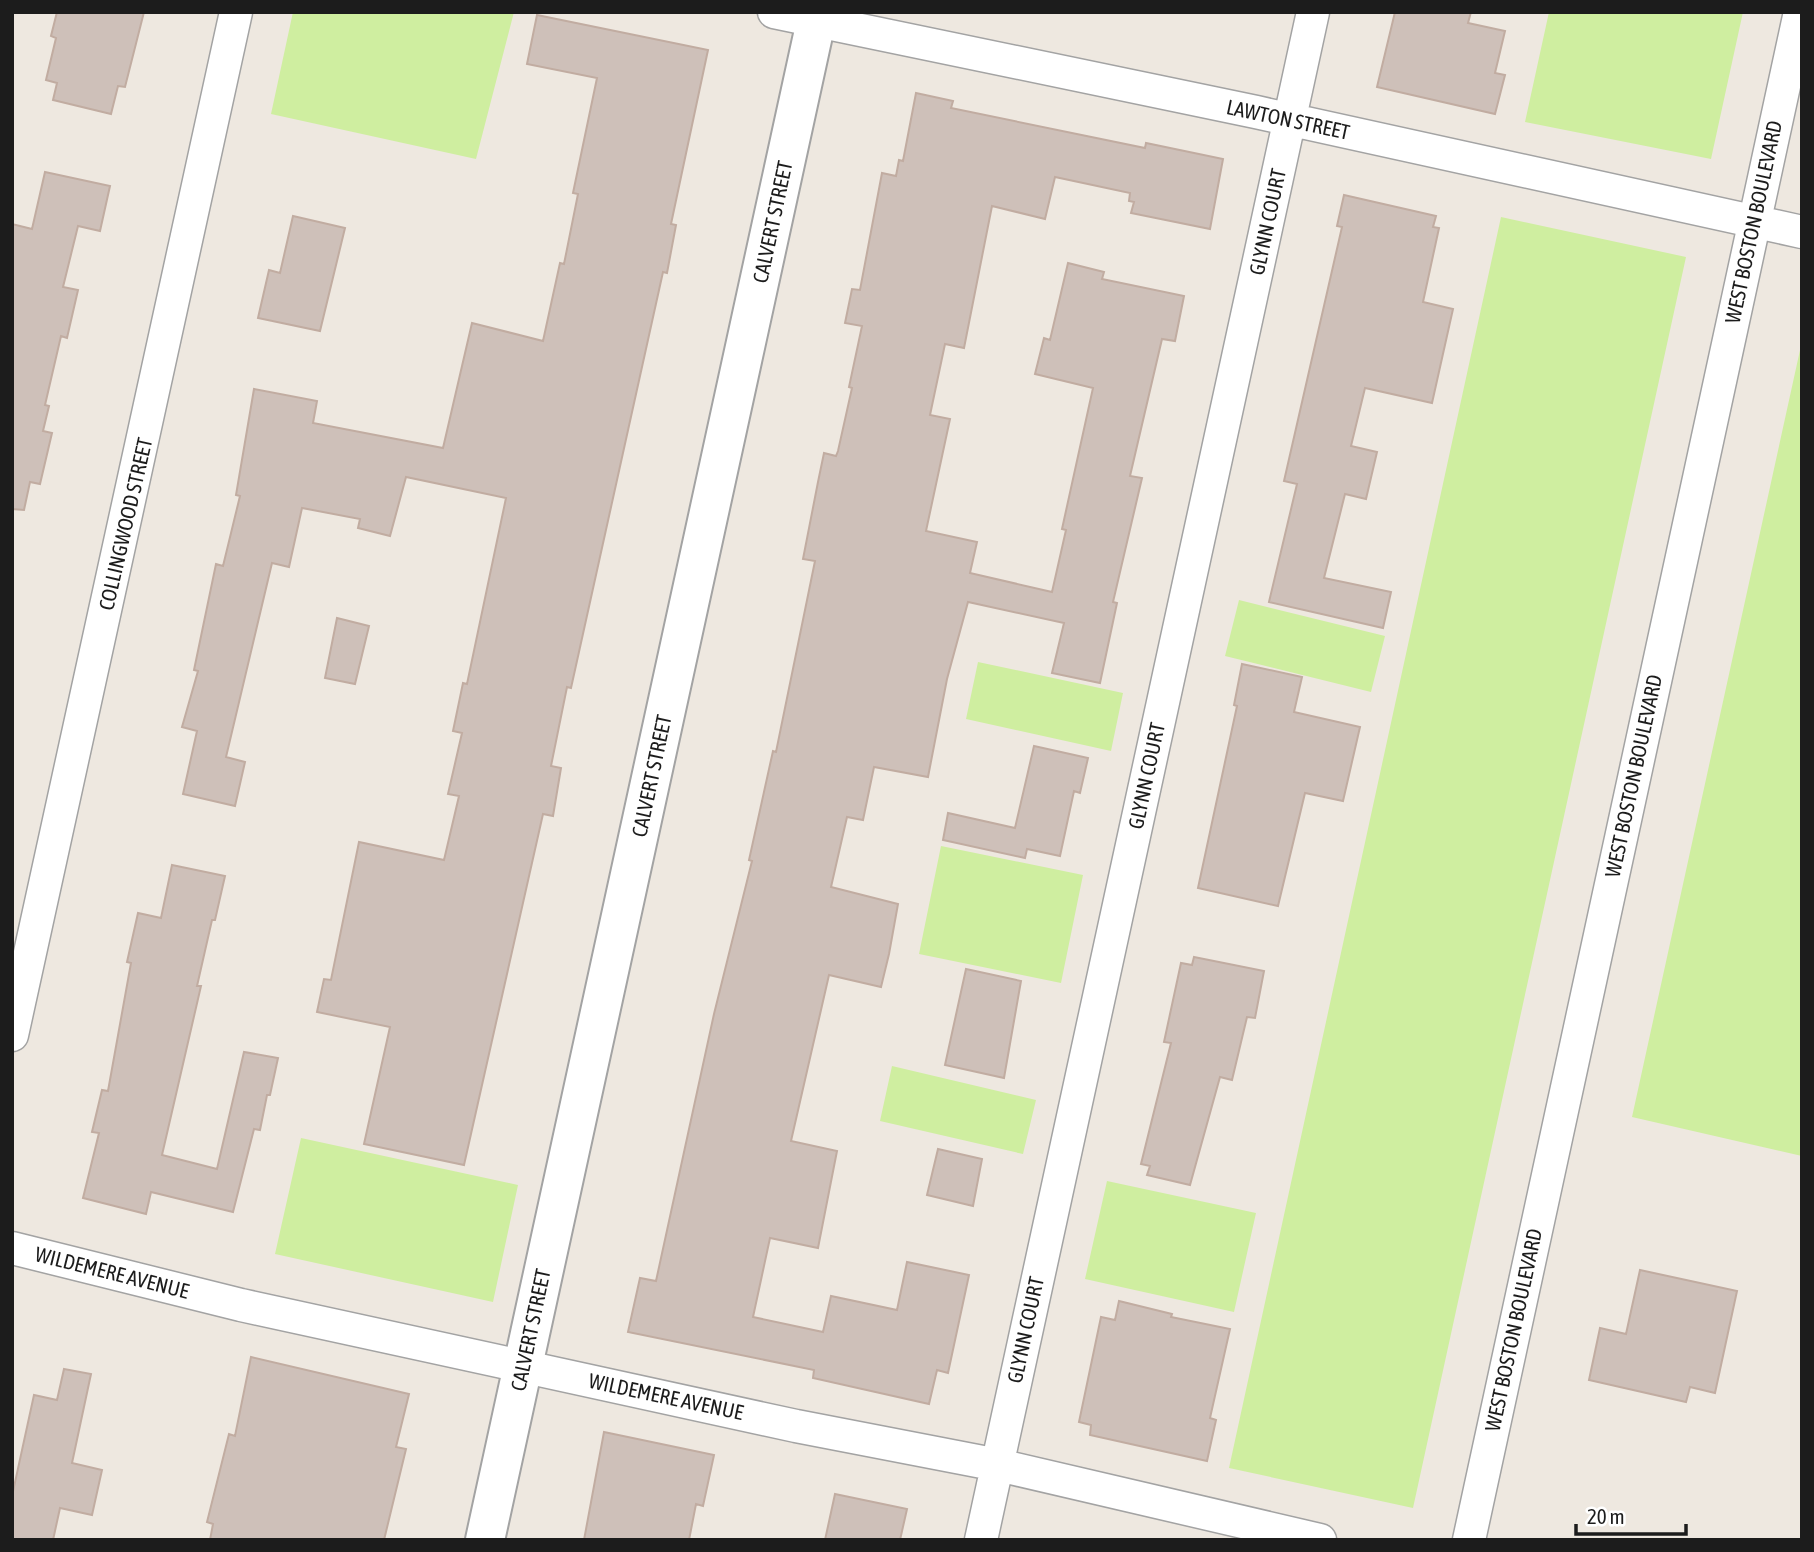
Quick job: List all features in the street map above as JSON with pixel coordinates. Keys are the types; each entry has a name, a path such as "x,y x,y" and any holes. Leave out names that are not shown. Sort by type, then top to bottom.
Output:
{"street":[{"name":"COLLINGWOOD STREET","path":"12,1035 236,12"},
{"name":"LAWTON STREET","path":"774,12 817,17 1802,232"},
{"name":"GLYNN COURT","path":"981,1540 1313,12"},
{"name":"WEST BOSTON BOULEVARD","path":"1468,1540 1800,12"},
{"name":"CALVERT STREET","path":"485,1540 817,17"},
{"name":"WILDEMERE AVENUE","path":"12,1248 241,1305 796,1426 998,1465 1320,1540"}],"green space":[{"path":"293,12 514,12 476,159 271,114"},
{"path":"1549,12 1743,12 1711,159 1525,122"},
{"path":"1501,217 1686,257 1413,1508 1229,1468"},
{"path":"1802,341 1802,1156 1632,1117"},
{"path":"1239,600 1385,636 1371,692 1225,656"},
{"path":"978,662 1123,693 1111,751 966,719"},
{"path":"941,846 1083,875 1061,983 919,954"},
{"path":"892,1066 1036,1100 1023,1154 880,1121"},
{"path":"301,1138 518,1185 493,1302 275,1254"},
{"path":"1107,1181 1256,1213 1234,1312 1085,1279"}],"building":[{"path":"57,12 144,12 125,87 118,86 111,114 53,100 57,83 46,80 56,38 51,36"},
{"path":"1395,12 1471,12 1468,23 1505,31 1495,73 1505,75 1495,114 1377,87"},
{"path":"537,15 708,50 671,224 676,225 667,273 663,272 571,688 567,687 551,766 561,768 553,816 543,814 464,1165 364,1144 390,1027 317,1012 324,979 331,980 359,842 444,860 459,796 448,794 462,733 453,731 463,683 467,684 506,498 406,477 390,536 358,528 360,519 302,508 289,567 272,563 226,757 245,762 235,806 183,794 197,731 182,727 198,671 194,670 216,564 223,566 240,496 236,495 254,389 317,401 313,423 443,448 472,323 543,341 560,263 564,264 578,194 573,193 597,78 527,64"},
{"path":"916,93 953,101 951,108 1145,148 1146,143 1223,159 1210,229 1131,213 1134,202 1129,201 1130,193 1055,177 1045,219 992,206 964,348 945,344 930,415 950,419 926,531 977,542 970,573 1052,592 1066,530 1062,529 1093,388 1035,374 1044,338 1050,340 1068,263 1104,272 1102,279 1184,296 1175,341 1162,339 1130,476 1142,478 1113,602 1117,603 1100,683 1052,673 1064,623 968,602 947,679 928,777 874,767 863,820 847,817 831,887 898,904 889,954 881,987 829,975 791,1141 837,1151 818,1248 770,1238 753,1317 823,1332 831,1296 897,1310 907,1262 969,1275 948,1373 937,1370 929,1404 813,1378 814,1370 628,1332 640,1278 656,1281 714,1014 752,861 749,860 773,751 776,752 815,561 803,559 824,453 836,456 852,388 849,387 862,326 845,323 852,289 860,290 882,173 896,176 899,160 903,161"},
{"path":"45,172 110,186 100,231 78,226 63,287 78,290 67,338 61,336 45,405 49,406 43,431 52,433 40,484 30,482 24,510 12,509 12,224 32,229"},
{"path":"1344,195 1436,216 1433,227 1439,228 1423,302 1453,309 1432,403 1365,388 1351,446 1377,452 1366,499 1345,494 1324,578 1391,592 1383,628 1269,602 1297,484 1284,481 1342,227 1337,226"},
{"path":"293,216 345,228 320,331 258,318 269,270 280,273"},
{"path":"337,618 369,626 355,684 325,678"},
{"path":"1242,664 1302,677 1294,712 1360,727 1343,801 1305,793 1278,906 1198,888 1237,706 1234,705"},
{"path":"1034,746 1088,758 1080,793 1074,791 1060,856 1027,849 1025,858 943,840 948,813 1015,828"},
{"path":"172,865 225,876 197,986 201,986 162,1155 217,1169 244,1052 278,1058 260,1130 254,1129 233,1212 151,1192 146,1214 83,1198 99,1133 92,1132 102,1090 108,1091 131,963 127,962 138,913 161,918"},
{"path":"1194,957 1264,971 1255,1018 1247,1017 1232,1080 1220,1077 1190,1185 1147,1175 1150,1166 1141,1164 1171,1043 1164,1042 1181,963 1192,965"},
{"path":"966,969 1021,981 1004,1078 945,1065"},
{"path":"938,1149 982,1159 973,1206 927,1195"},
{"path":"1640,1270 1737,1291 1715,1393 1690,1387 1686,1402 1589,1380 1600,1328 1626,1334"},
{"path":"1119,1301 1172,1314 1171,1317 1230,1329 1210,1418 1216,1420 1207,1461 1090,1435 1091,1425 1079,1422 1101,1317 1115,1320"},
{"path":"251,1357 409,1394 396,1447 406,1449 384,1540 210,1540 213,1524 207,1522 229,1434 235,1436"},
{"path":"64,1369 91,1374 72,1463 102,1470 92,1515 60,1508 53,1540 12,1540 12,1496 34,1395 57,1400"},
{"path":"604,1432 714,1455 703,1506 696,1504 689,1540 584,1540"},
{"path":"835,1494 907,1509 900,1540 825,1540"}]}
